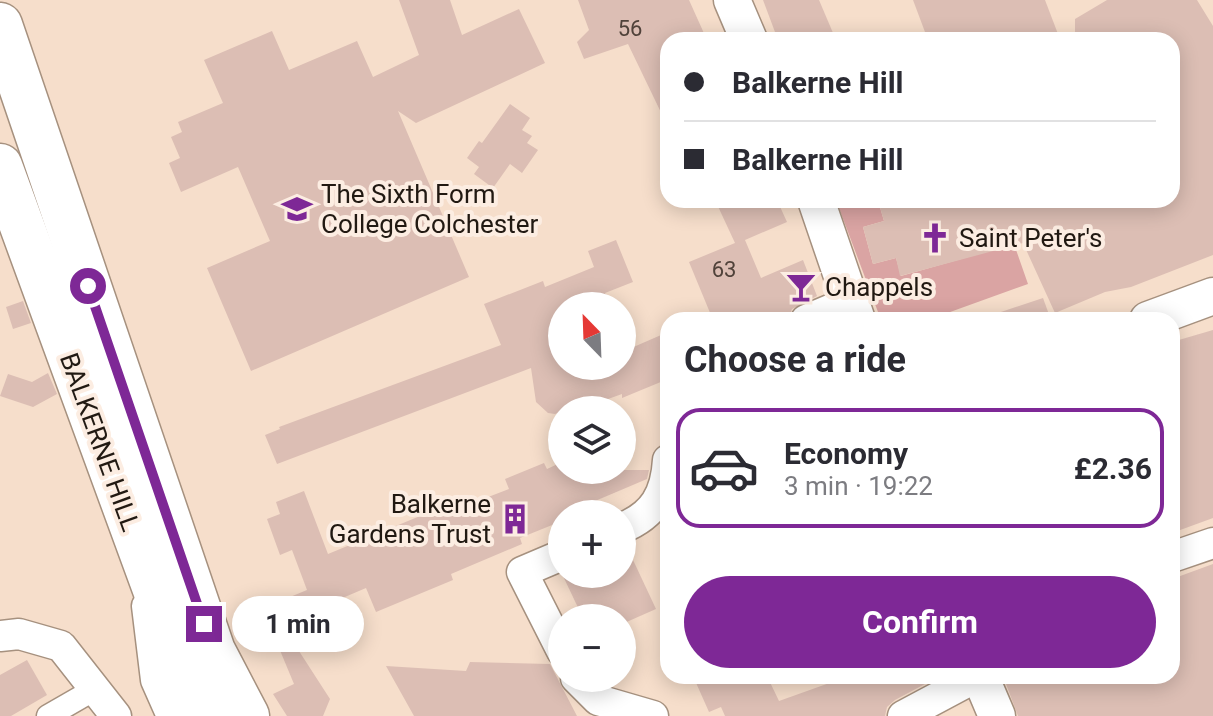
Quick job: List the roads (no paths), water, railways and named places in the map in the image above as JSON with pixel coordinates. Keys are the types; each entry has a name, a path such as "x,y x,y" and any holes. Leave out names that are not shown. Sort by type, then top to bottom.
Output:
{"main road":[{"name":"BALKERNE HILL","path":"0,25 213,651 247,716"},
{"name":"BALKERNE HILL","path":"0,166 139,549 190,685 205,716"}],"street":[{"path":"732,0 746,32"},
{"path":"819,208 854,310"},
{"path":"1170,312 1213,296"},
{"path":"636,522 660,495"},
{"path":"1180,554 1213,543"},
{"path":"139,549 156,680 172,716"},
{"path":"548,561 522,572 548,623"},
{"path":"0,636 19,634 61,646 116,716"},
{"path":"903,716 964,684"},
{"path":"983,684 997,716"},
{"path":"48,716 95,689"},
{"path":"590,692 598,700 653,716"}],"place":[{"name":"The Sixth Form College Colchester","path":"297,209"},
{"name":"Saint Peter's","path":"935,238"},
{"name":"Chappels","path":"801,287"},
{"name":"Balkerne Gardens Trust","path":"515,519"}]}
